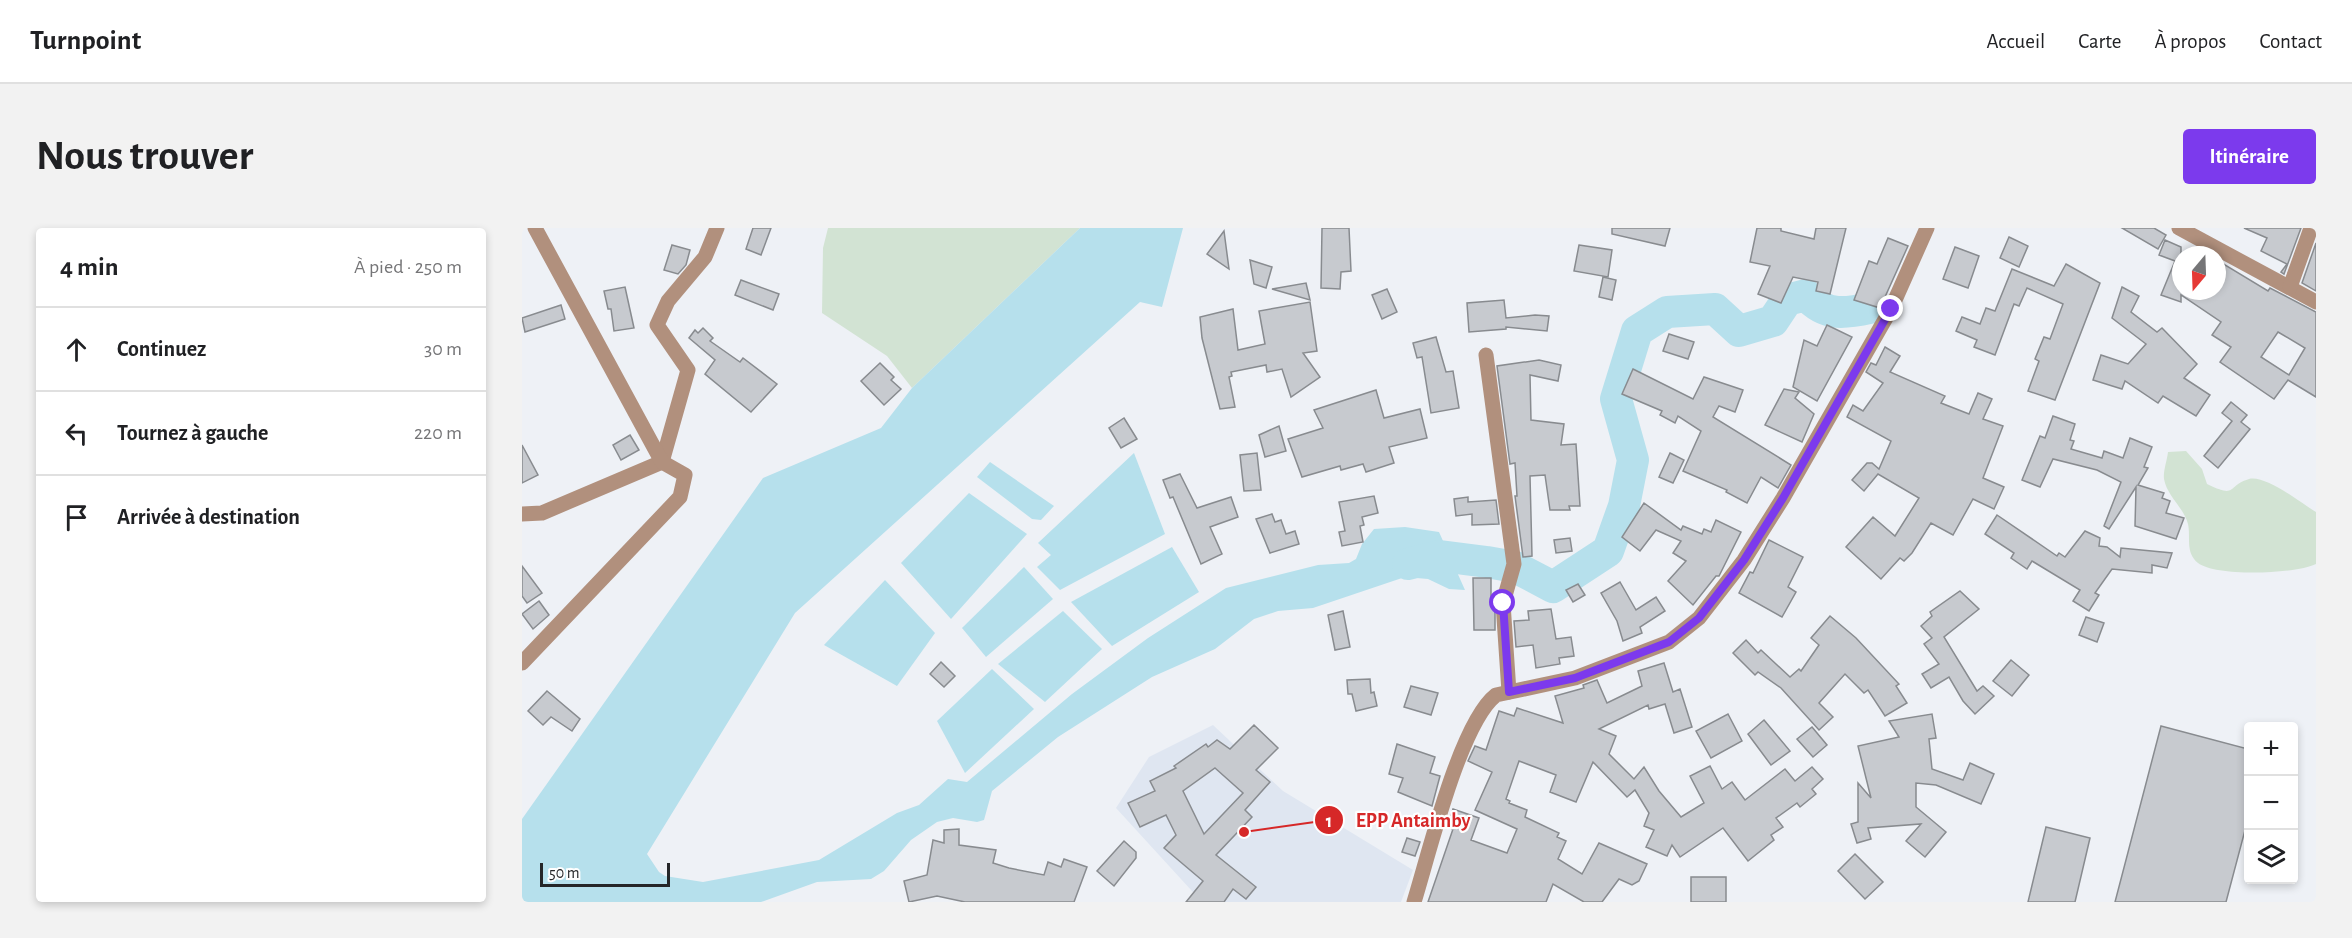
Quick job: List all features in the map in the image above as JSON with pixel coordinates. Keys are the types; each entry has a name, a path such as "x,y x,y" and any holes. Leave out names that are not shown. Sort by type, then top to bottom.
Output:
{"street":[{"path":"522,663 680,497 685,475 662,462 535,228"},
{"path":"662,462 688,370 657,325 668,301 705,257 717,228"},
{"path":"1413,902 1455,769 1477,715 1496,695 1575,678 1669,642 1699,618 1744,560 1783,498 1894,304 1927,228"},
{"path":"2290,287 2311,228"},
{"path":"2183,229 2316,302"},
{"path":"1486,355 1498,450 1504,474 1513,567 1503,603 1509,692"},
{"path":"522,514 542,513 662,462"}],"shaded area":[{"path":"1213,725 1283,791 1413,870 1401,902 1202,902 1116,808 1149,757"}],"green space":[{"path":"828,228 1080,228 912,388 887,356 822,313 823,248"},
{"path":"2186,451 2202,469 2207,484 2228,491 2249,479 2265,481 2316,512 2316,564 2275,572 2238,572 2207,567 2198,563 2191,554 2186,518 2168,491 2164,479 2168,452"}],"water":[{"path":"1080,228 1183,228 1162,307 1140,302 795,613 647,854 659,872 665,876 703,882 819,860 897,813 919,805 948,779 967,782 1072,694 1148,638 1226,588 1318,565 1349,563 1356,559 1362,544 1374,529 1405,527 1439,532 1465,590 1449,589 1428,579 1405,577 1313,608 1278,611 1254,619 1215,649 1152,677 1058,737 992,791 984,820 977,822 953,818 937,822 911,840 884,871 871,879 817,882 761,902 522,902 522,819 763,478 881,428 912,388"},
{"path":"1134,453 1165,534 1060,590 1037,567 1051,555 1038,543"},
{"path":"990,462 1054,506 1041,520 1032,519 977,477"},
{"path":"969,493 1027,534 951,619 901,563"},
{"path":"1172,547 1199,592 1112,646 1071,602"},
{"path":"1024,567 1053,599 986,657 962,628"},
{"path":"885,580 935,633 897,686 824,645"},
{"path":"1063,611 1102,649 1045,702 998,664"},
{"path":"992,669 1034,709 965,773 937,721"}],"building":[{"path":"753,228 771,228 761,255 746,249"},
{"path":"1322,228 1349,228 1351,271 1341,272 1340,289 1321,288"},
{"path":"1612,228 1670,228 1665,246 1612,234"},
{"path":"1757,228 1781,228 1781,231 1814,239 1816,228 1846,228 1830,294 1816,291 1818,282 1793,277 1781,303 1758,294 1770,266 1750,262"},
{"path":"2122,228 2154,228 2166,235 2158,249"},
{"path":"2244,228 2301,228 2284,274 2281,272 2287,264 2261,251 2267,238"},
{"path":"1224,231 1229,269 1207,254"},
{"path":"2009,237 2028,246 2019,267 2000,258"},
{"path":"1888,238 1908,246 1880,308 1854,300 1869,261 1877,264"},
{"path":"2165,240 2179,246 2172,246 2172,260 2159,255"},
{"path":"2316,243 2316,291 2302,283"},
{"path":"672,245 690,250 686,265 678,274 664,270"},
{"path":"1579,245 1612,250 1608,277 1574,271"},
{"path":"1955,247 1979,256 1968,288 1943,279"},
{"path":"1250,260 1272,267 1266,288 1254,284"},
{"path":"2066,264 2100,283 2055,400 2028,391 2039,361 2035,359 2044,337 2050,339 2063,304 2027,288 2019,306 2014,304 1995,355 1974,347 1977,340 1956,331 1962,317 1980,324 1986,308 1995,311 2012,269 2054,286"},
{"path":"2226,265 2268,291 2270,288 2316,312 2316,397 2288,380 2274,399 2220,362 2231,347 2212,335 2221,322 2188,300 2226,300","holes":["2278,332 2305,348 2289,375 2261,357"]},
{"path":"2172,268 2172,299 2161,295"},
{"path":"1603,277 1616,280 1612,300 1599,297"},
{"path":"741,280 779,294 773,310 735,295"},
{"path":"1306,283 1310,300 1272,289"},
{"path":"625,287 634,328 614,331 611,309 608,309 604,291"},
{"path":"2122,287 2139,296 2131,312 2157,332 2162,328 2197,364 2184,378 2210,395 2196,416 2163,396 2158,403 2125,381 2122,389 2093,380 2101,355 2128,364 2146,344 2112,318"},
{"path":"1387,289 1397,312 1382,319 1372,295"},
{"path":"1504,300 1506,318 1549,316 1547,331 1506,327 1506,329 1469,332 1467,303"},
{"path":"1310,302 1317,351 1303,353 1320,377 1291,397 1282,369 1267,372 1266,365 1231,372 1232,376 1229,377 1235,407 1220,409 1202,338 1200,317 1233,309 1238,350 1265,344 1259,311"},
{"path":"561,305 565,319 525,332 522,318"},
{"path":"1827,325 1852,337 1817,401 1793,387 1804,340 1817,346"},
{"path":"703,328 713,338 710,341 740,362 743,358 777,384 751,412 705,374 715,360 689,338 695,330 698,333"},
{"path":"1669,334 1694,342 1688,359 1663,351"},
{"path":"1436,337 1446,372 1453,371 1459,408 1431,413 1422,357 1417,358 1413,343"},
{"path":"1885,347 1900,356 1890,372 1945,396 1941,403 1969,414 1978,393 1992,399 1983,419 2003,426 1983,478 2004,487 1994,509 1973,499 1953,535 1931,523 1912,553 1904,561 1900,558 1881,579 1846,547 1873,517 1895,536 1919,498 1878,474 1864,491 1852,480 1867,463 1872,463 1879,469 1891,441 1847,417 1853,405 1863,411 1883,383 1866,372 1871,363 1876,365"},
{"path":"1539,360 1561,365 1558,381 1530,375 1531,420 1564,424 1561,445 1576,444 1580,506 1569,506 1570,510 1550,510 1545,475 1530,476 1532,556 1523,557 1515,496 1517,496 1515,463 1510,464 1497,366"},
{"path":"880,363 894,377 891,380 901,389 884,405 861,381"},
{"path":"1633,369 1693,399 1704,377 1743,390 1735,412 1719,406 1713,417 1791,465 1778,488 1761,477 1747,503 1726,492 1727,490 1683,471 1701,431 1678,416 1675,423 1660,415 1662,411 1622,394"},
{"path":"1784,389 1799,392 1795,398 1814,414 1802,442 1765,425"},
{"path":"1376,390 1384,418 1420,409 1427,438 1389,447 1394,463 1366,472 1363,464 1341,470 1340,466 1302,477 1288,439 1323,428 1314,410"},
{"path":"2231,402 2247,415 2241,422 2250,429 2218,468 2204,456 2232,421 2222,413"},
{"path":"2053,416 2075,424 2070,440 2074,441 2071,449 2102,458 2104,451 2123,458 2130,438 2152,447 2144,467 2148,468 2138,485 2164,493 2162,498 2170,501 2166,513 2184,518 2176,539 2135,526 2136,487 2109,529 2104,526 2121,482 2097,470 2053,459 2040,487 2022,480 2040,436 2045,438"},
{"path":"1124,418 1137,439 1121,448 1109,428"},
{"path":"1279,426 1286,451 1265,457 1259,435"},
{"path":"630,435 639,450 621,460 613,445"},
{"path":"522,445 538,475 522,483"},
{"path":"1257,453 1261,490 1244,491 1240,455"},
{"path":"1670,453 1684,460 1673,483 1659,477"},
{"path":"1180,474 1197,508 1231,497 1238,517 1210,527 1222,554 1201,564 1173,497 1170,498 1163,480"},
{"path":"1374,496 1378,513 1362,517 1364,525 1360,526 1363,542 1342,546 1339,532 1345,531 1339,502"},
{"path":"1468,497 1468,502 1496,500 1499,524 1472,525 1472,514 1456,516 1454,499"},
{"path":"1644,503 1681,530 1683,526 1702,534 1704,529 1711,532 1716,520 1741,532 1719,576 1716,576 1693,605 1668,581 1686,561 1673,553 1681,541 1656,530 1640,551 1622,537"},
{"path":"1272,514 1275,522 1281,520 1286,534 1295,531 1299,544 1270,553 1256,519"},
{"path":"1997,515 2057,556 2059,553 2065,557 2085,531 2100,538 2099,546 2107,547 2120,557 2121,548 2172,553 2167,568 2152,565 2152,573 2112,569 2095,593 2099,595 2089,611 2073,601 2080,590 2032,561 2027,569 2011,558 2014,553 1985,534"},
{"path":"1570,538 1572,551 1556,553 1554,540"},
{"path":"1769,540 1803,557 1788,587 1796,592 1782,617 1739,593 1750,572 1753,573"},
{"path":"522,566 542,593 527,603 522,596"},
{"path":"1473,578 1491,578 1491,596 1495,596 1495,630 1474,630"},
{"path":"1620,582 1636,610 1656,597 1665,611 1640,627 1642,633 1623,641 1617,621 1601,593"},
{"path":"1578,584 1585,595 1573,602 1566,590"},
{"path":"1960,591 1979,609 1944,637 1977,691 1983,686 1994,696 1975,714 1963,701 1949,677 1931,688 1922,674 1939,664 1924,644 1932,638 1921,626 1932,616 1930,612"},
{"path":"539,601 549,615 533,629 522,614"},
{"path":"1551,609 1556,639 1571,637 1574,656 1559,658 1560,664 1536,668 1533,645 1516,647 1514,621 1529,620 1528,611"},
{"path":"1343,611 1350,647 1335,650 1328,615"},
{"path":"1830,616 1856,638 1899,684 1896,686 1907,703 1885,716 1868,690 1864,693 1845,674 1819,703 1833,717 1819,730 1781,688 1758,672 1755,675 1733,653 1746,640 1758,653 1761,650 1790,677 1799,669 1801,671 1819,645 1811,638"},
{"path":"2086,617 2104,623 2097,642 2079,635"},
{"path":"2011,660 2029,675 2012,696 1993,681"},
{"path":"941,662 955,676 944,687 930,674"},
{"path":"1664,663 1673,692 1680,689 1692,727 1674,733 1665,704 1649,709 1648,705 1599,729 1616,736 1609,754 1634,779 1644,767 1659,791 1681,817 1704,803 1690,776 1710,766 1722,789 1732,782 1745,800 1785,769 1795,781 1812,767 1823,779 1812,789 1816,794 1800,807 1797,803 1776,818 1783,827 1771,835 1774,840 1748,861 1723,828 1680,857 1672,845 1667,856 1646,847 1654,830 1644,826 1649,813 1635,790 1627,797 1593,762 1576,802 1550,792 1556,775 1519,761 1506,799 1510,801 1509,803 1527,810 1525,817 1559,833 1557,837 1566,841 1558,859 1582,874 1599,843 1647,864 1639,881 1632,885 1619,879 1602,902 1584,902 1553,884 1546,902 1428,902 1453,829 1447,827 1453,809 1479,818 1471,840 1507,853 1517,829 1475,810 1492,772 1468,761 1475,746 1486,750 1499,711 1514,716 1517,708 1563,723 1555,696 1584,688 1583,685 1597,680 1607,703 1642,686 1638,671"},
{"path":"1370,679 1371,693 1374,692 1377,706 1356,711 1352,694 1348,694 1347,680"},
{"path":"1411,686 1438,693 1431,715 1404,707"},
{"path":"547,691 580,719 572,731 551,717 543,725 528,711"},
{"path":"1728,714 1742,741 1711,758 1696,731"},
{"path":"1932,714 1936,738 1929,739 1932,769 1963,780 1970,763 1994,774 1981,804 1936,785 1916,783 1916,807 1946,832 1925,857 1906,841 1921,824 1868,828 1871,839 1857,843 1851,824 1858,822 1858,783 1871,798 1858,746 1899,737 1889,721"},
{"path":"1764,720 1790,751 1771,765 1748,734"},
{"path":"1254,725 1278,748 1256,770 1270,782 1245,810 1252,817 1216,855 1256,887 1246,899 1233,889 1224,902 1186,902 1203,881 1164,848 1176,835 1166,815 1140,827 1128,803 1155,791 1150,781 1176,768 1174,766 1206,744 1208,747 1217,740 1230,749","holes":["1215,768 1243,793 1204,834 1183,791"]},
{"path":"2161,726 2244,748 2244,834 2226,902 2115,902"},
{"path":"1812,727 1827,745 1813,757 1797,739"},
{"path":"1397,744 1435,757 1430,773 1440,776 1432,806 1398,792 1403,778 1389,774"},
{"path":"2046,827 2090,838 2075,902 2028,902"},
{"path":"959,829 959,845 996,850 993,863 1009,868 1044,875 1048,862 1061,867 1064,859 1087,867 1074,902 965,902 937,896 909,902 904,881 927,875 933,840 944,843 944,830"},
{"path":"1407,838 1420,842 1415,856 1402,852"},
{"path":"1124,841 1136,852 1136,858 1114,886 1097,871"},
{"path":"1855,854 1883,882 1865,899 1838,871"},
{"path":"1691,877 1726,877 1726,902 1691,902"}],"waterway":[{"path":"1408,564 1440,556 1487,562 1515,567 1553,587 1608,551 1624,506 1633,460 1616,399 1637,331 1667,312 1715,309 1739,331 1773,321 1787,300 1806,295 1820,307 1835,312 1870,308"}],"place":[{"name":"EPP Antaimby","path":"1244,832"}],"route":[{"path":"1503,603 1509,692 1575,678 1669,642 1699,618 1744,560 1783,498 1891,309"}]}
